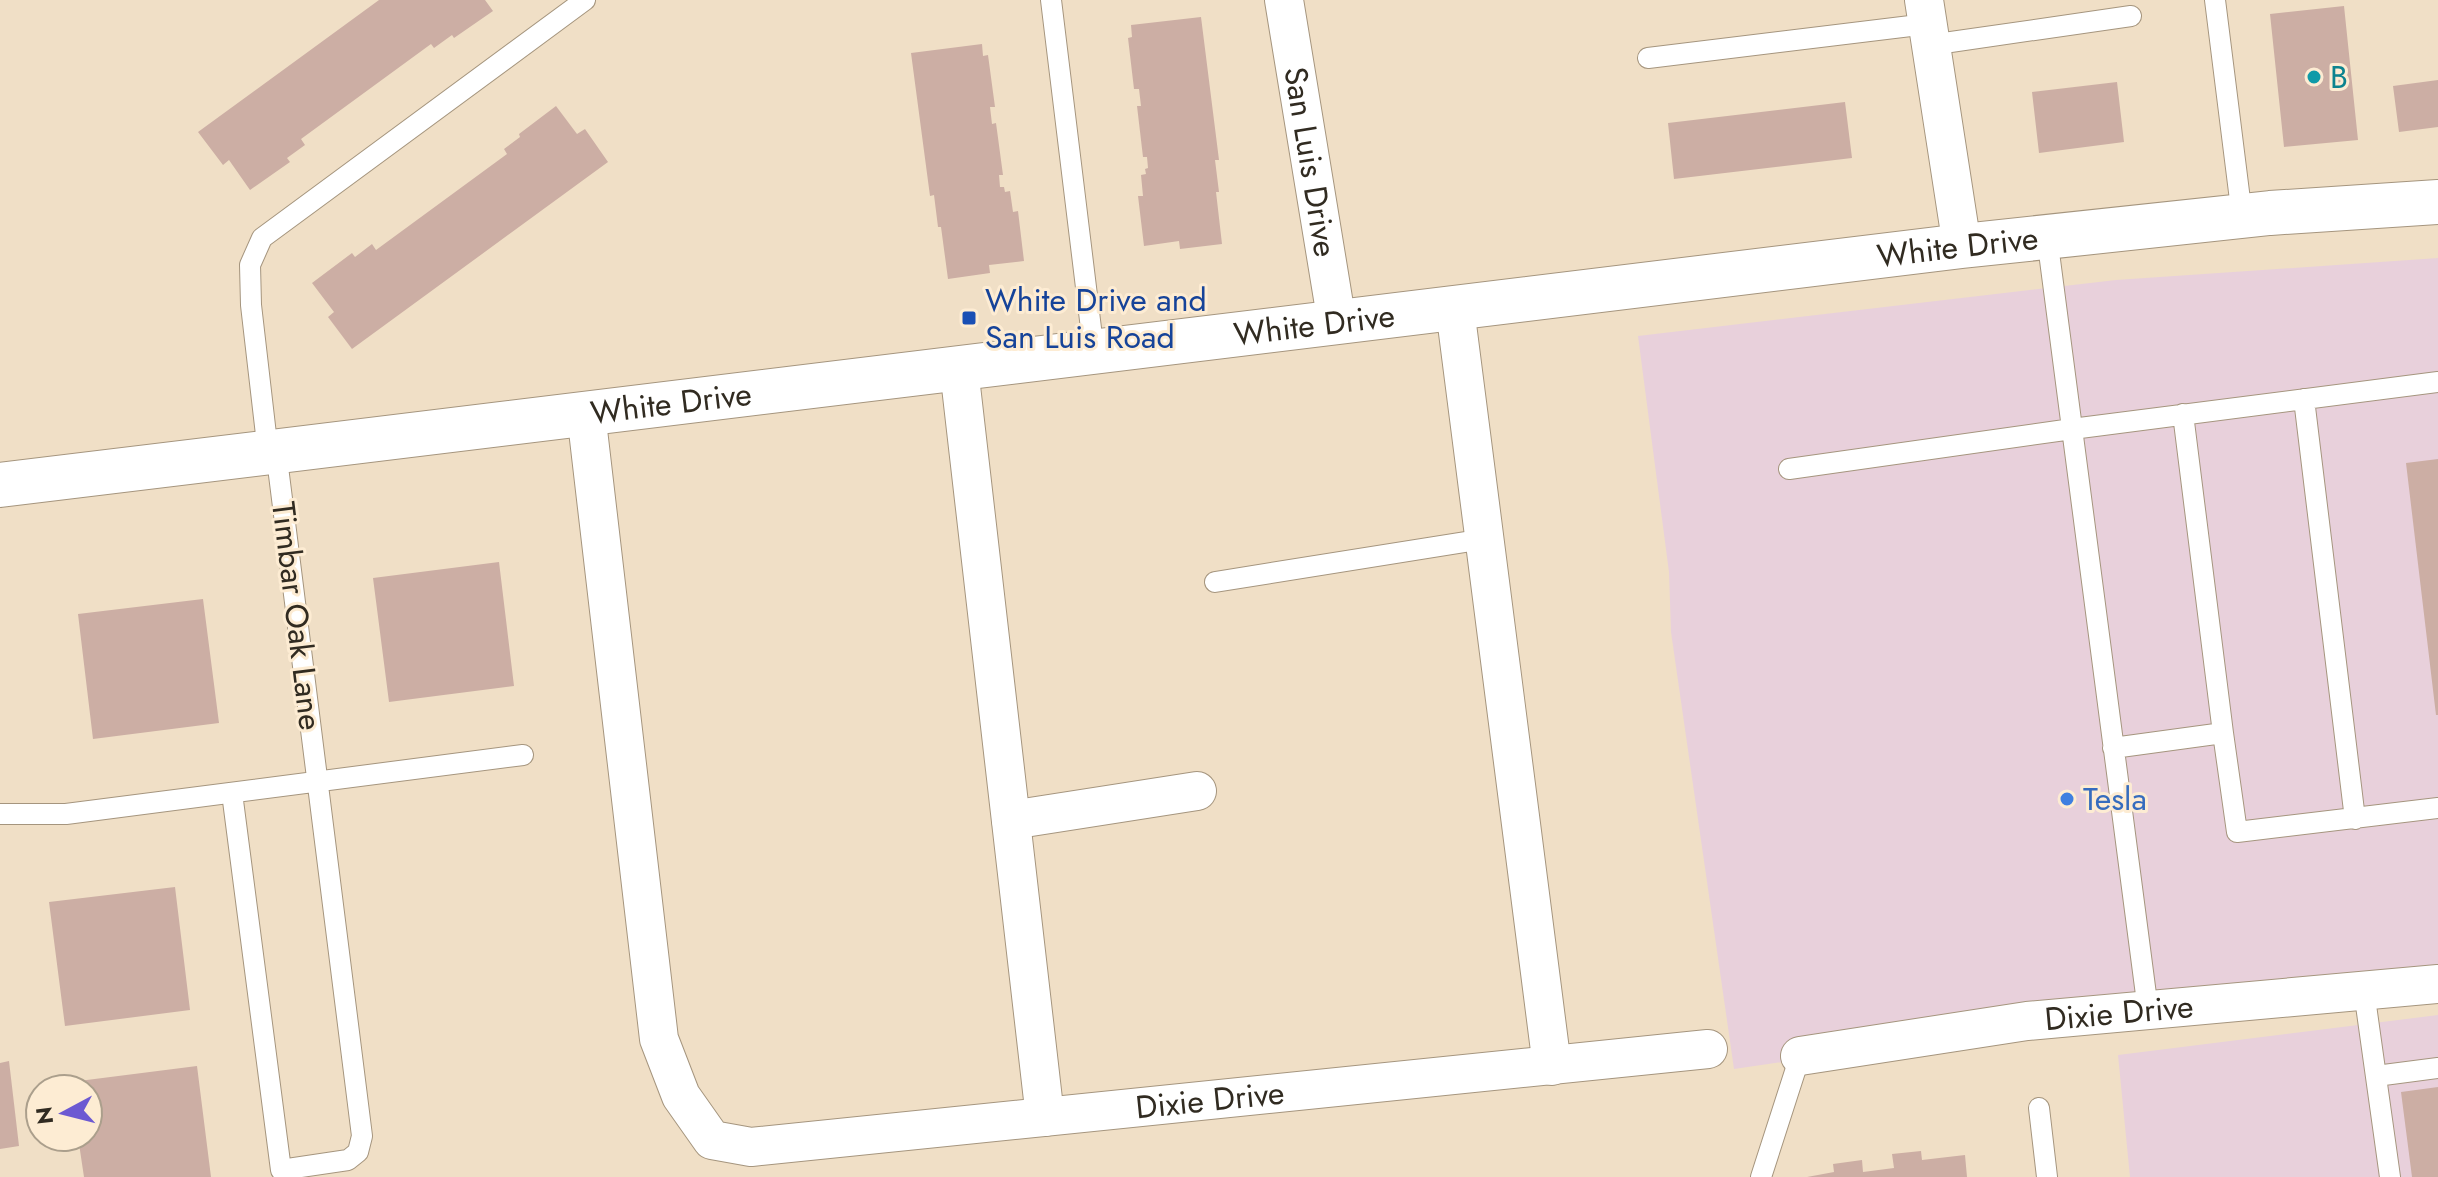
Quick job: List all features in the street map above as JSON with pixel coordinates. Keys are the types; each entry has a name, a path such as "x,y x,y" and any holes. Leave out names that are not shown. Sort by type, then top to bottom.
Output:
{"street":[{"name":"San Luis Drive","path":"1284,0 1337,323"},
{"path":"1927,23 1962,246"},
{"name":"White Drive","path":"0,485 1962,246 2242,216 2438,202"},
{"path":"1455,309 1552,1066"},
{"path":"959,369 1045,1117"},
{"name":"Dixie Drive","path":"586,413 659,1039 681,1096 712,1140 751,1147 1708,1049"},
{"path":"1011,820 1197,791"},
{"name":"Dixie Drive","path":"1800,1056 2027,1021 2438,984"}],"lane":[{"name":"Timbar Oak Lane","path":"232,793 281,1170 348,1160 358,1152 362,1136 318,782 251,305 250,265 262,238 585,0"},
{"path":"1051,0 1094,353"},
{"path":"2215,0 2242,216"},
{"path":"1648,58 1927,23 2131,16"},
{"path":"2047,237 2148,1010"},
{"path":"1789,469 2438,382"},
{"path":"2304,399 2355,819"},
{"path":"2183,414 2237,832 2438,808"},
{"path":"1215,582 1484,539"},
{"path":"2113,748 2223,733"},
{"path":"0,814 66,814 523,755"},
{"path":"2364,991 2390,1177"},
{"path":"1761,1177 1800,1056"},
{"path":"2376,1076 2438,1068"},
{"path":"2039,1108 2047,1177"}],"shaded area":[{"name":"Tesla","path":"2438,258 2438,967 1734,1069 1671,632 1669,572 1638,336 2116,280"},
{"path":"2438,1015 2438,1177 2130,1177 2118,1055"}],"building":[{"path":"379,0 485,0 493,11 454,38 452,35 434,48 431,44 301,139 305,145 287,158 290,162 250,190 229,160 223,165 198,132"},
{"name":"B","path":"2344,6 2358,140 2284,147 2270,14"},
{"path":"1201,17 1219,160 1215,160 1219,192 1216,192 1222,244 1180,249 1179,241 1144,246 1138,196 1143,196 1141,175 1146,174 1145,169 1148,168 1147,157 1143,157 1137,106 1141,106 1139,89 1134,89 1128,38 1132,37 1131,25"},
{"path":"982,44 983,56 988,55 995,107 990,107 992,124 996,123 1003,175 999,175 1000,187 1004,187 1005,192 1010,191 1013,212 1018,211 1024,261 989,265 990,273 948,279 941,227 938,227 934,195 930,196 911,53"},
{"path":"2438,80 2438,127 2399,132 2393,86"},
{"path":"2117,82 2124,142 2039,153 2032,92"},
{"path":"1845,102 1852,158 1674,179 1668,123"},
{"path":"556,106 577,134 585,129 608,162 352,349 328,317 334,312 312,283 352,253 355,257 372,244 376,250 507,154 504,149 520,137 519,134"},
{"path":"2438,459 2438,715 2436,715 2406,463"},
{"path":"499,562 514,686 389,702 373,578"},
{"path":"203,599 219,723 93,739 78,614"},
{"path":"175,887 190,1010 65,1026 49,902"},
{"path":"9,1061 19,1146 0,1149 0,1063"},
{"path":"197,1066 211,1177 84,1177 80,1153 104,1153 104,1078"},
{"path":"2438,1087 2438,1177 2412,1177 2401,1092"},
{"path":"1921,1151 1922,1160 1965,1155 1967,1177 1807,1177 1834,1172 1833,1164 1862,1160 1863,1172 1894,1168 1892,1154"}],"place":[{"name":"B","path":"2314,77"},
{"name":"White Drive and San Luis Road","path":"969,318"},
{"name":"Tesla","path":"2067,799"}]}
